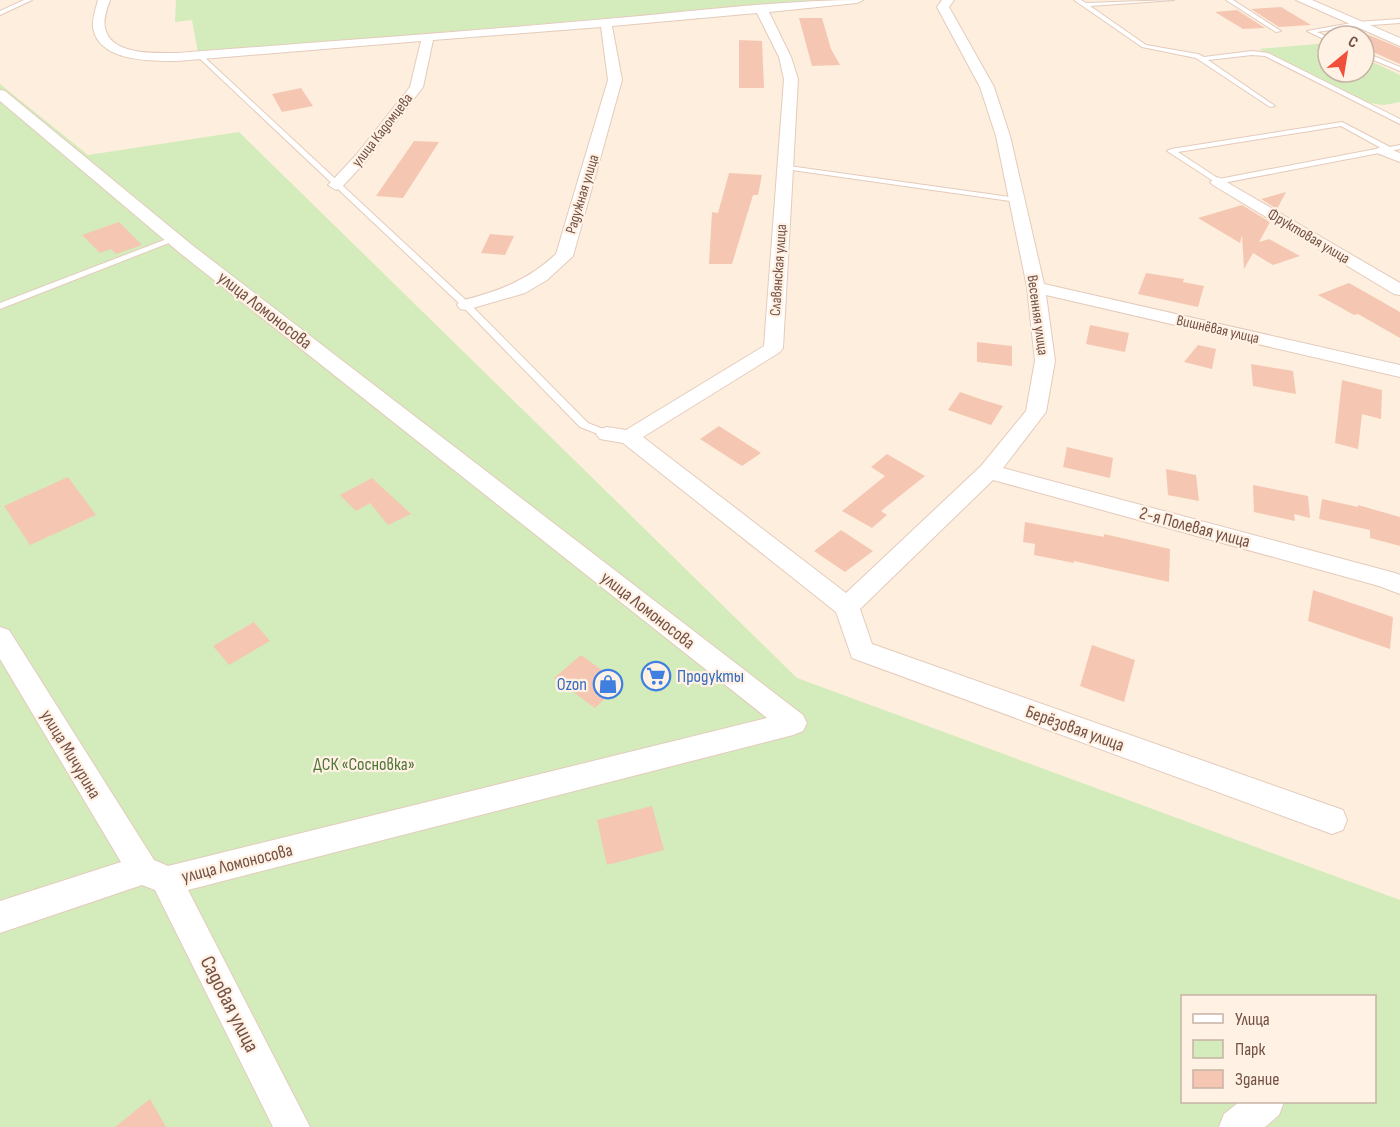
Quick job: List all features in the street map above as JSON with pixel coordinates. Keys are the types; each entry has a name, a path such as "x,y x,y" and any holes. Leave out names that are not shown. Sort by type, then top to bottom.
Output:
{"street":[{"path":"104,0 99,28 107,43 131,55 149,57 606,23 857,0"},
{"name":"Весенняя улица","path":"847,607 989,471 1036,412 1045,362 1036,287 1003,136 987,87 943,7 948,0"},
{"path":"1302,0 1357,24"},
{"name":"Славянская улица","path":"618,436 773,348 791,79 785,57 761,8"},
{"name":"Радужная улица","path":"466,305 514,293 545,276 564,256 615,80 606,23"},
{"path":"1376,32 1400,42"},
{"name":"улица Кадомцева","path":"336,185 361,159 416,87 428,36"},
{"name":"улица Ломоносова","path":"0,94 175,239 793,723 155,876"},
{"name":"Фруктовая улица","path":"1218,182 1400,290"},
{"name":"Вишнёвая улица","path":"1036,287 1400,371"},
{"path":"618,436 847,607"},
{"name":"2-я Полевая улица","path":"989,471 1386,579 1400,585"},
{"name":"Берёзовая улица","path":"847,607 861,651 1332,820"},
{"name":"улица Мичурина","path":"0,637 155,876"},
{"path":"0,916 155,876"},
{"name":"Садовая улица","path":"155,876 292,1127"},
{"path":"1237,1127 1264,1103"}],"lane":[{"path":"0,13 29,0"},
{"path":"1077,0 1144,45 1198,56 1272,106"},
{"path":"1084,5 1171,0"},
{"path":"1229,0 1278,31"},
{"path":"1357,24 1400,21"},
{"path":"1203,59 1252,53 1266,54 1400,122"},
{"path":"199,55 466,305 585,425 618,436"},
{"path":"1376,59 1400,69"},
{"path":"1384,114 1400,111"},
{"path":"1390,152 1342,124 1171,151 1218,182 1390,152 1400,147"},
{"path":"785,167 1017,200"},
{"path":"0,306 175,239"}],"green space":[{"path":"176,0 822,0 198,53 192,20 175,22"},
{"path":"1316,44 1316,77 1259,49"},
{"path":"1376,64 1400,75 1400,102 1384,105 1368,103 1330,84 1376,84"},
{"name":"ДСК «Сосновка»","path":"0,84 88,155 239,132 797,678 1400,900 1400,1127 0,1127"}],"building":[{"path":"1281,7 1311,25 1279,27 1251,9"},
{"path":"1237,10 1265,28 1243,29 1215,12"},
{"path":"799,18 822,18 831,49 840,65 812,66"},
{"path":"1376,38 1400,48 1400,64 1376,53"},
{"path":"739,40 762,41 764,88 739,88"},
{"path":"301,88 313,106 282,112 272,94"},
{"path":"414,141 439,142 403,198 376,196"},
{"path":"729,173 762,175 758,195 753,195 732,264 709,264 712,212 718,213"},
{"path":"1286,192 1277,209 1261,199"},
{"path":"1242,205 1270,222 1259,242 1269,239 1300,256 1273,265 1253,253 1244,269 1242,235 1240,243 1198,218"},
{"path":"119,222 142,245 116,254 111,249 100,253 82,235"},
{"path":"490,234 514,236 505,255 481,253"},
{"path":"1146,273 1184,279 1183,282 1204,286 1198,307 1138,294"},
{"path":"1349,283 1400,312 1400,338 1318,295"},
{"path":"1090,325 1129,333 1125,352 1086,344"},
{"path":"977,342 1012,346 1012,366 977,362"},
{"path":"1198,345 1216,349 1212,369 1184,362"},
{"path":"1251,364 1293,371 1296,394 1253,386"},
{"path":"1342,380 1382,390 1381,419 1362,414 1358,449 1335,443"},
{"path":"960,392 1003,406 991,425 948,410"},
{"path":"719,426 761,453 742,466 700,439"},
{"path":"1067,447 1113,458 1110,478 1063,467"},
{"path":"887,454 925,476 881,511 887,515 872,528 842,511 885,476 871,467"},
{"path":"1166,469 1196,475 1199,501 1168,495"},
{"path":"68,477 96,515 30,545 4,506"},
{"path":"372,478 411,514 388,525 370,503 356,511 340,495"},
{"path":"1253,485 1308,496 1310,518 1294,514 1295,521 1254,512"},
{"path":"1322,499 1358,507 1358,505 1400,517 1400,546 1370,538 1370,530 1319,519"},
{"path":"1025,522 1104,537 1104,534 1170,549 1169,582 1074,561 1074,563 1034,555 1035,544 1023,542"},
{"path":"841,530 873,551 845,572 814,551"},
{"path":"1313,590 1393,617 1390,649 1308,621"},
{"path":"254,622 270,641 229,665 213,646"},
{"path":"1092,645 1135,660 1124,702 1080,686"},
{"path":"581,655 621,684 595,708 554,678"},
{"path":"652,806 664,850 607,865 597,820"},
{"path":"150,1099 166,1127 115,1127"}],"place":[{"name":"Продукты","path":"656,676"},
{"name":"Ozon","path":"608,684"}]}
